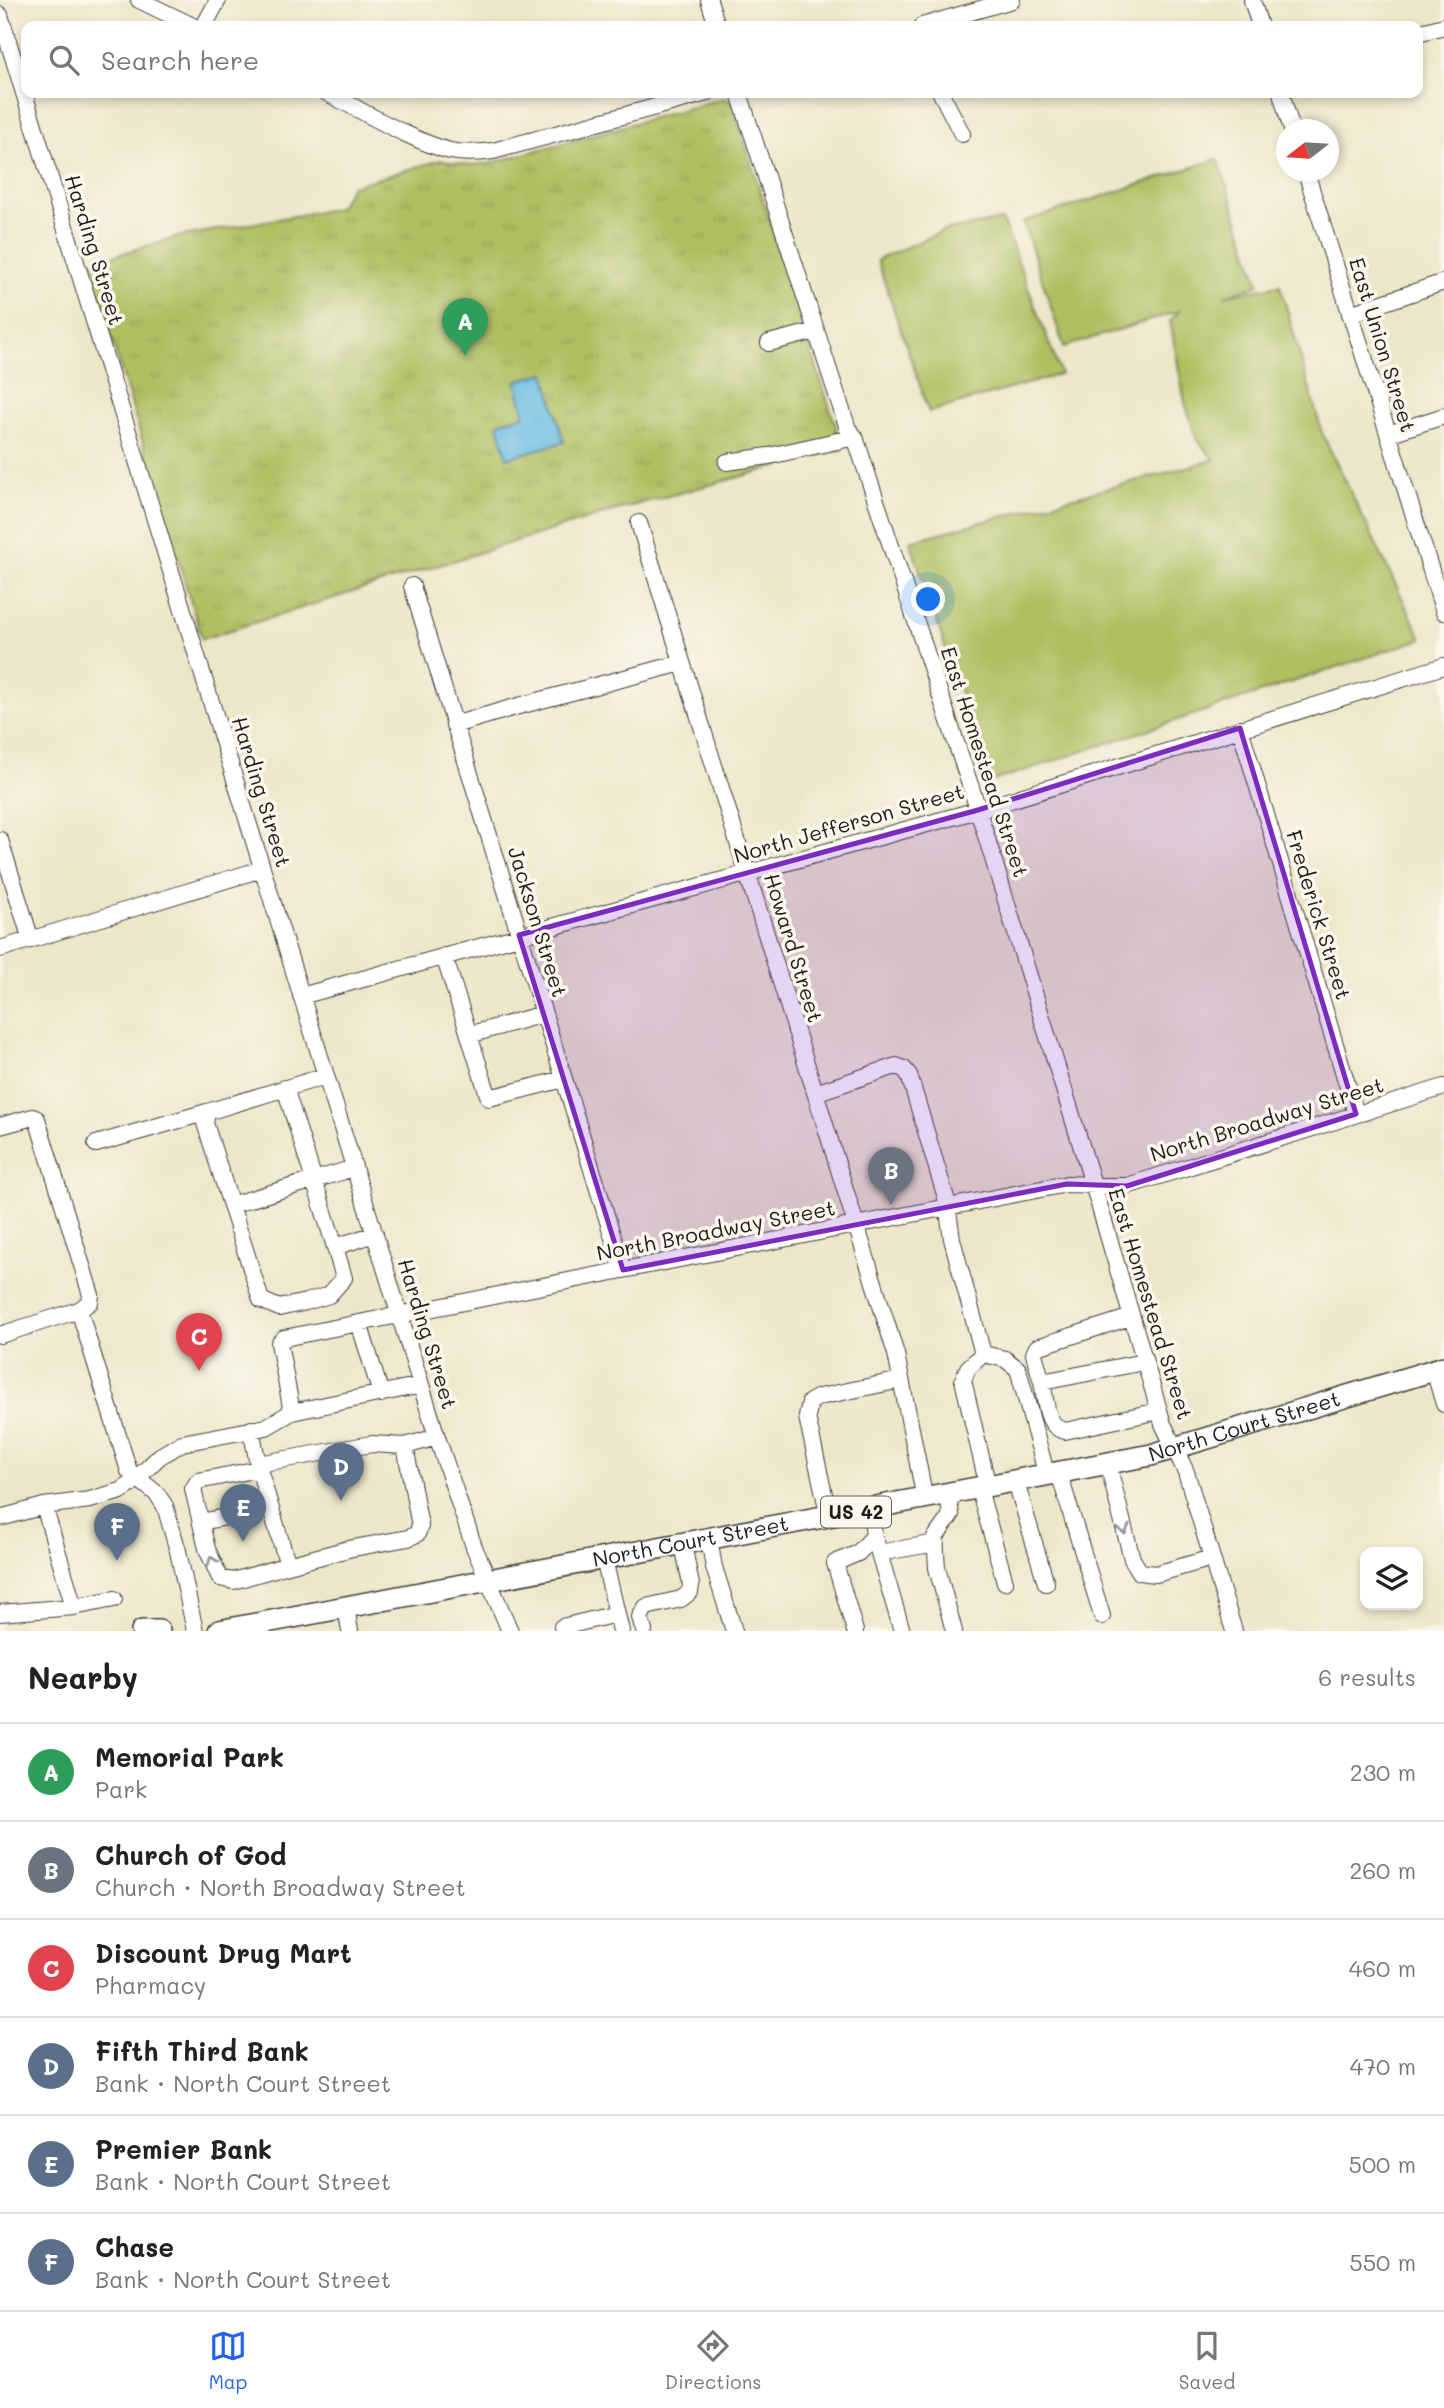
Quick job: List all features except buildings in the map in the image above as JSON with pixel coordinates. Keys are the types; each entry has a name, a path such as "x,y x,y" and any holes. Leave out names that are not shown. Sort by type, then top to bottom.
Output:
{"main road":[{"name":"North Court Street","path":"219,1631 1108,1464 1175,1449 1439,1368"},
{"path":"142,1631 159,1631"}],"street":[{"path":"139,0 183,21"},
{"path":"207,21 218,0"},
{"path":"709,0 715,21"},
{"path":"939,21 1012,0"},
{"path":"1252,0 1258,21"},
{"name":"Harding Street","path":"0,15 21,83"},
{"path":"1423,32 1444,26"},
{"name":"Harding Street","path":"25,98 437,1437 474,1547 510,1631"},
{"path":"337,98 431,145 473,153 493,151 689,98"},
{"name":"East Homestead Street","path":"741,98 848,429 855,438 978,810 1093,1184 1159,1411 1186,1472 1234,1631"},
{"path":"944,98 962,134"},
{"path":"1282,98 1289,119"},
{"name":"East Union Street","path":"1309,182 1444,612"},
{"path":"1350,314 1444,282"},
{"path":"769,343 816,331"},
{"path":"1388,434 1444,416"},
{"path":"727,462 855,438"},
{"name":"Howard Street","path":"639,523 896,1354 925,1499"},
{"name":"Jackson Street","path":"412,586 542,1014 623,1269"},
{"path":"454,726 682,663"},
{"name":"North Jefferson Street","path":"301,996 978,810 1444,666"},
{"name":"Frederick Street","path":"1240,728 1356,1114"},
{"path":"0,840 31,940"},
{"path":"0,949 262,869"},
{"path":"444,956 489,1098 564,1079"},
{"path":"469,1035 542,1014"},
{"path":"816,1093 892,1067 904,1069 909,1075 940,1175 952,1239 983,1354"},
{"path":"96,1143 326,1076"},
{"name":"North Broadway Street","path":"292,1412 279,1343 281,1340 623,1269 1067,1184 1127,1186 1444,1087"},
{"path":"206,1112 205,1122 261,1300 279,1308 329,1295 344,1278 285,1088"},
{"path":"0,1126 33,1117 37,1119 91,1295 90,1302 79,1310 0,1335"},
{"path":"231,1205 354,1168"},
{"path":"335,1247 375,1234"},
{"path":"79,1310 129,1471 157,1494 165,1506 178,1551 195,1631"},
{"path":"1131,1317 1037,1347 1034,1354 1050,1419 1052,1425 1065,1431 1159,1411"},
{"path":"359,1323 381,1394"},
{"path":"983,1354 1005,1359 1018,1369 1101,1616"},
{"path":"983,1354 968,1368 963,1380 1004,1583"},
{"path":"1042,1382 1144,1362"},
{"path":"1439,1368 1444,1404"},
{"path":"829,1517 807,1417 810,1402 819,1396 901,1380"},
{"path":"0,1518 44,1506 90,1500 121,1490 138,1478 160,1456 181,1443 266,1427 292,1412 421,1385"},
{"path":"251,1429 258,1466 288,1565"},
{"path":"405,1446 420,1525 417,1534 348,1549 233,1581 219,1578 207,1549 192,1489 198,1480 372,1444 405,1446 437,1437"},
{"path":"1108,1464 1132,1559 1140,1572 1156,1573 1212,1558"},
{"path":"1016,1482 1046,1583"},
{"path":"948,1495 951,1515 936,1538 937,1568 954,1631"},
{"path":"44,1506 74,1607"},
{"path":"201,1522 270,1507"},
{"path":"871,1509 874,1536 902,1631"},
{"path":"855,1631 835,1563 858,1553 874,1536"},
{"path":"709,1539 714,1567 734,1631"},
{"path":"879,1553 936,1543"},
{"path":"644,1631 640,1618 646,1607 684,1598 690,1592 691,1585 682,1544"},
{"path":"604,1559 621,1631"},
{"path":"0,1613 74,1607 114,1599"},
{"path":"346,1607 350,1631"},
{"path":"562,1627 616,1614"}],"highlighted area":[{"path":"1240,728 1356,1114 1127,1186 1067,1184 623,1270 519,935 978,810"}],"green space":[{"path":"724,98 732,103 843,449 616,510 202,639 89,263 178,237 338,208 352,186 440,160 470,165 491,163"},
{"path":"1218,159 1259,284 1224,296 1280,285 1322,433 1422,639 990,782 910,541 1214,460 1196,438 1185,403 1170,321 1179,311 1064,347 1023,222"},
{"path":"1002,220 1061,374 929,412 877,260 943,231"}],"water":[{"path":"545,373 564,442 507,458 498,423 525,415 516,381"}],"place":[{"name":"Memorial Park","path":"465,356"},
{"name":"Church of God","path":"891,1205"},
{"name":"Discount Drug Mart","path":"199,1371"},
{"name":"Fifth Third Bank","path":"341,1501"},
{"name":"Premier Bank","path":"243,1542"},
{"name":"Chase","path":"117,1561"}]}
